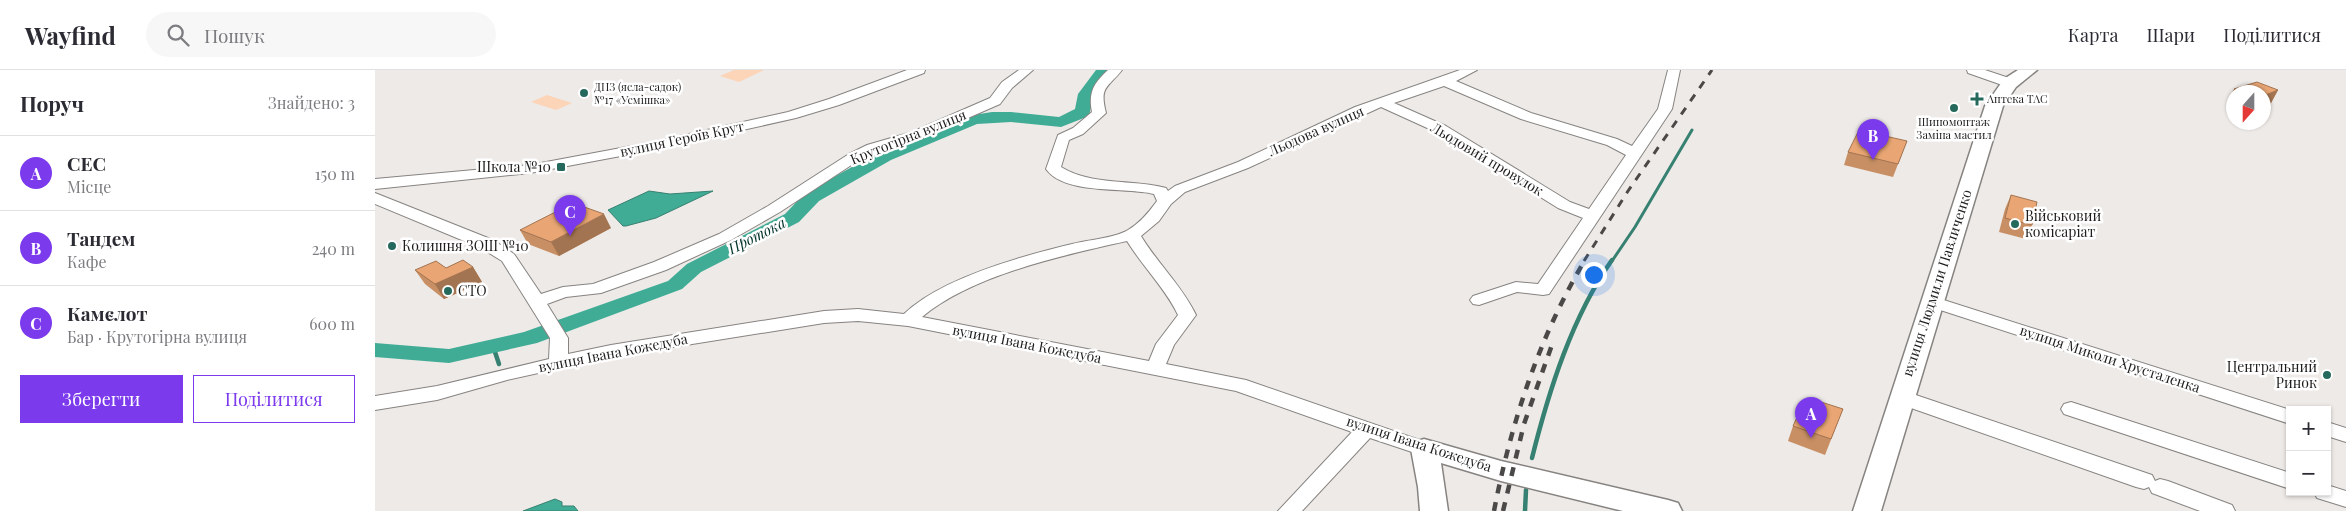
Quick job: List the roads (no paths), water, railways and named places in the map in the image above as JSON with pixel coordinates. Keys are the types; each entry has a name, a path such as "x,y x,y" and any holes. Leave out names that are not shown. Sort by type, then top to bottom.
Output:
{"main road":[{"name":"вулиця Людмили Павличенко","path":"1867,511 1931,301 1994,106 2010,83 2029,70"},
{"path":"1424,449 1432,487 1434,511"},
{"name":"вулиця Івана Кожедуба","path":"1424,449 1501,471 1668,511"}],"street":[{"name":"вулиця Героїв Крут","path":"375,184 529,169 591,159 727,130 834,102 919,70"},
{"name":"Крутогірна вулиця","path":"538,301 563,292 595,289 659,266 725,236 774,209 854,157 872,148 917,135 995,100 1007,85 1027,70"},
{"path":"1116,70 1098,86 1095,93 1099,113 1078,131 1063,138 1063,145 1053,169 1061,176 1078,182 1147,186 1161,191 1165,201"},
{"name":"Льодова вулиця","path":"909,320 918,310 992,272 1051,252 1132,235 1153,218 1165,201 1180,190 1243,165 1294,139 1381,102 1445,81 1470,70"},
{"path":"1479,300 1516,287 1543,290 1634,153 1665,110 1674,70"},
{"path":"1973,70 2010,83"},
{"path":"1445,81 1526,116 1613,142 1634,153"},
{"name":"Льодовий провулок","path":"1381,102 1441,129 1564,205 1593,216"},
{"name":"вулиця Героїв Крут","path":"399,207 400,199 407,192 438,178"},
{"path":"375,198 487,244 503,253 538,301 559,338 558,363"},
{"path":"1132,235 1149,263 1179,298 1187,315 1165,344 1155,369"},
{"name":"вулиця Миколи Хрусталенка","path":"1931,301 2286,415"},
{"name":"вулиця Івана Кожедуба","path":"375,403 437,393 611,351 824,317 858,315 909,320 1239,385 1424,449"},
{"path":"1901,397 2224,511"},
{"path":"2071,409 2286,480"},
{"path":"1289,511 1367,428"},
{"path":"2331,430 2346,435"},
{"path":"2331,494 2346,499"}],"waterway":[{"name":"Протока","path":"375,350 449,356 529,338 675,285 694,268 792,218 812,197 885,156 973,120 1011,117 1061,122 1083,112 1086,94 1104,70"},
{"path":"1612,261 1635,227 1692,130"},
{"path":"1532,458 1546,406 1563,355 1585,305 1612,260"},
{"path":"493,346 499,364"},
{"path":"1525,511 1526,490"}],"railway":[{"path":"1584,261 1628,191 1712,70"},
{"path":"1494,511 1518,413 1540,350 1585,260"},
{"path":"1503,511 1524,424 1554,339"}],"place":[{"name":"ДНЗ (ясла-садок) №17 «Усмішка»","path":"584,93"},
{"name":"Аптека ТАС","path":"1977,99"},
{"name":"Шиномонтаж Заміна мастил","path":"1954,108"},
{"name":"Тандем","path":"1873,160"},
{"name":"Школа №10","path":"561,167"},
{"name":"Військовий комісаріат","path":"2015,224"},
{"name":"Камєлот","path":"570,236"},
{"name":"Колишня ЗОШ №10","path":"392,246"},
{"name":"СТО","path":"448,291"},
{"name":"Центральний Ринок","path":"2327,375"},
{"name":"СЕС","path":"1811,438"}]}
